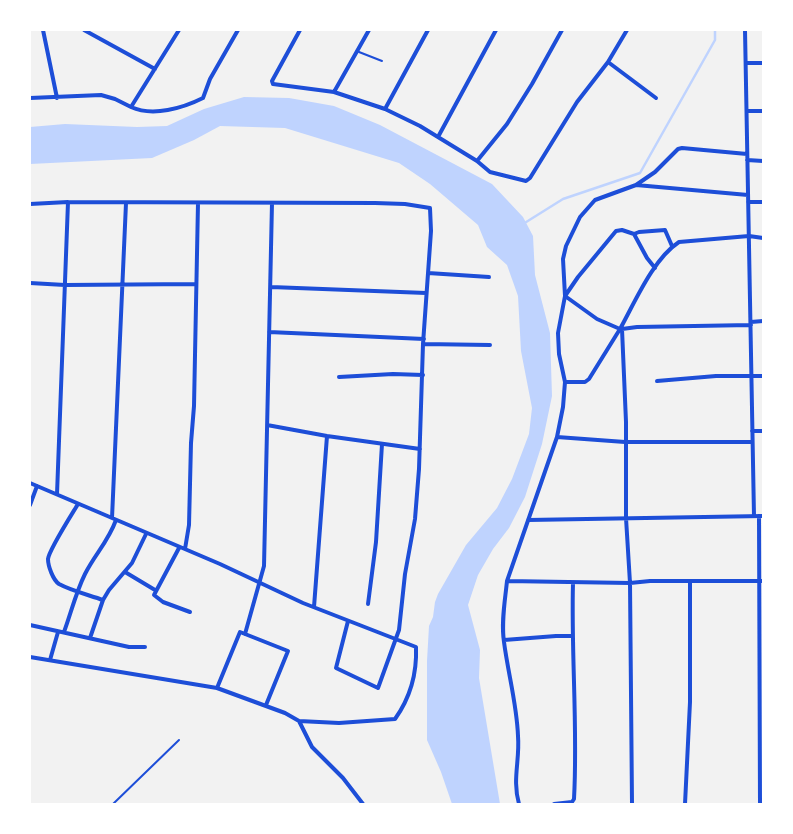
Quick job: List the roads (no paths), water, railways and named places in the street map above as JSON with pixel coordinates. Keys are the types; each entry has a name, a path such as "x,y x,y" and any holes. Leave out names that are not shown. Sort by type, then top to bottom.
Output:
{"street":[{"path":"45,30 57,98"},
{"path":"84,30 155,69"},
{"path":"131,107 179,30"},
{"path":"30,98 101,95 115,99 138,110 156,112 179,107 204,98 210,79 238,30"},
{"path":"300,30 272,83 334,92 384,109 420,126 477,161 490,172 528,180 577,102 608,62 627,30"},
{"path":"334,92 369,30"},
{"path":"384,109 428,30"},
{"path":"438,137 496,30"},
{"path":"477,161 507,124 562,30"},
{"path":"744,30 752,442 759,516 761,581 760,804"},
{"path":"608,62 656,98"},
{"path":"746,63 763,64"},
{"path":"747,112 763,111"},
{"path":"519,804 515,788 519,738 503,622 507,581 557,437 563,407 565,382 560,364 558,333 565,296 564,251 580,217 595,200 636,185 654,172 678,149 747,154"},
{"path":"748,160 763,161"},
{"path":"636,185 748,195"},
{"path":"57,494 68,202"},
{"path":"30,204 68,202 198,202 405,204 428,206 431,211 431,218 415,518 405,574 399,630 379,687 377,688 336,668 348,621"},
{"path":"184,550 188,525 198,202"},
{"path":"748,202 763,202"},
{"path":"64,632 86,572 110,536 114,519 126,203"},
{"path":"245,634 264,566 272,203"},
{"path":"565,296 578,277 616,231 622,230 634,234 665,230 672,246"},
{"path":"634,234 647,258 655,268"},
{"path":"565,382 585,382 589,379 621,329 655,268 672,246 686,240 749,236 763,238"},
{"path":"428,273 489,277"},
{"path":"30,283 65,285 196,284"},
{"path":"271,287 426,293"},
{"path":"565,296 597,319 621,329 763,321"},
{"path":"621,329 626,518 630,583 632,804"},
{"path":"269,332 490,345"},
{"path":"339,377 393,374 423,376"},
{"path":"657,381 716,376 763,376"},
{"path":"267,424 327,436 420,449"},
{"path":"752,431 763,431"},
{"path":"314,607 327,436"},
{"path":"557,437 625,442 752,442"},
{"path":"368,604 376,542 382,444"},
{"path":"30,483 220,564 314,607 395,640 409,643 417,648 412,684 405,703 395,718 322,724 299,721 286,713 217,688 30,657"},
{"path":"30,505 37,486"},
{"path":"78,504 48,558 56,580 59,583 103,600"},
{"path":"528,520 759,516"},
{"path":"90,638 103,600 132,563 146,534"},
{"path":"179,548 154,595 159,600 190,612"},
{"path":"125,572 156,590"},
{"path":"507,581 573,583 761,581"},
{"path":"685,804 690,702 690,581"},
{"path":"554,804 572,802 574,799 576,769 573,583"},
{"path":"30,625 130,647 145,647"},
{"path":"50,660 58,632"},
{"path":"217,688 240,632 288,651 266,705"},
{"path":"504,640 573,636"},
{"path":"299,721 312,747 343,778 363,804"}],"lane":[{"path":"358,51 382,61"},
{"path":"113,804 180,740"}],"water":[{"path":"244,97 289,98 334,106 380,125 492,184 523,217 533,236 535,275 550,333 552,396 542,444 525,497 509,528 493,549 478,575 468,605 480,650 479,678 500,804 452,804 427,740 429,626 433,617 435,602 466,545 497,508 512,479 529,434 532,408 521,351 518,296 507,265 487,247 478,225 430,184 399,163 285,128 220,126 194,140 152,158 30,164 30,127 65,124 137,127 167,126 204,109"}],"waterway":[{"path":"523,224 563,199 640,173 715,40 715,30"}]}
